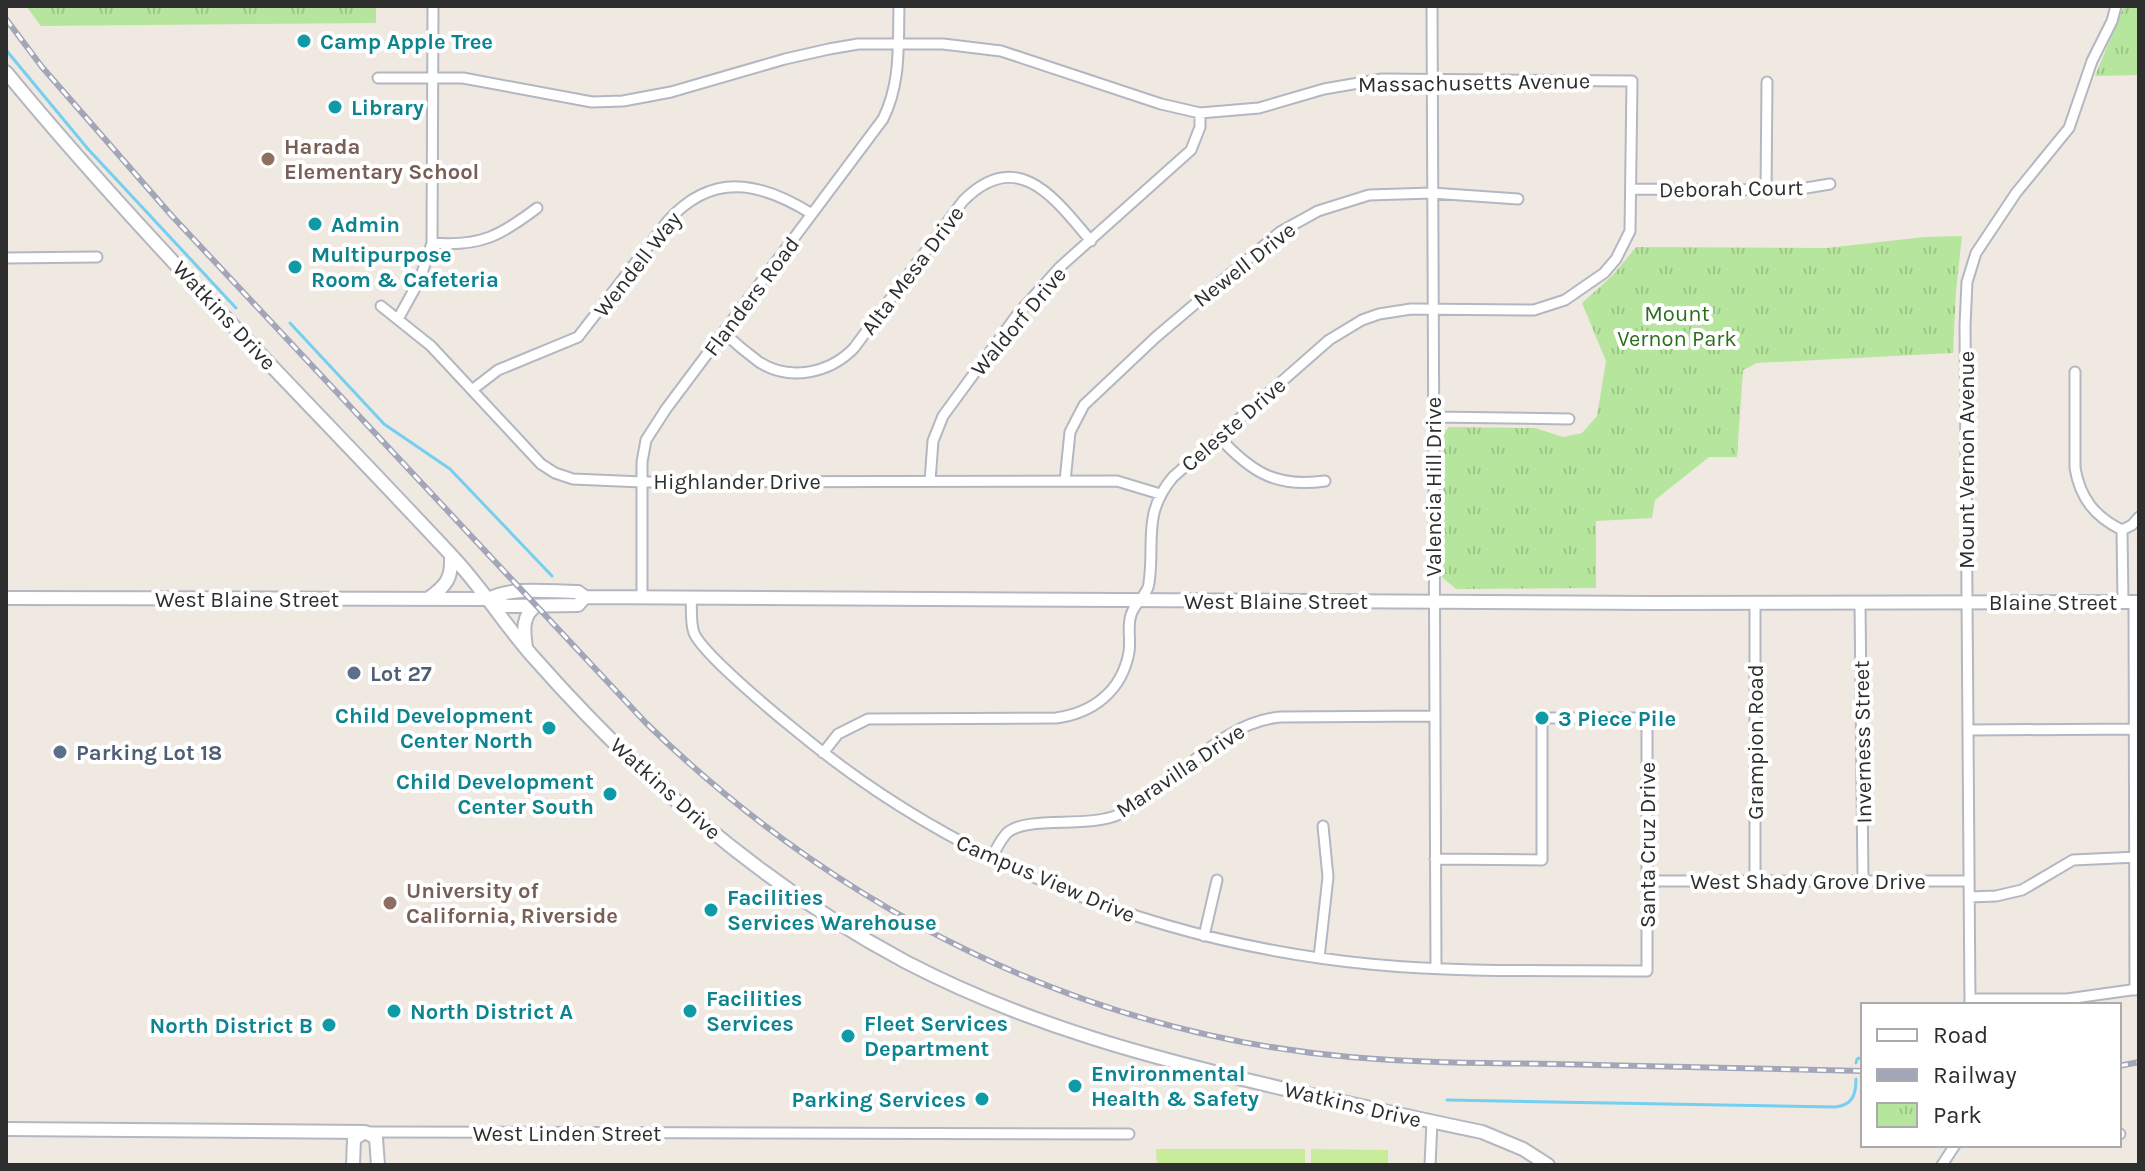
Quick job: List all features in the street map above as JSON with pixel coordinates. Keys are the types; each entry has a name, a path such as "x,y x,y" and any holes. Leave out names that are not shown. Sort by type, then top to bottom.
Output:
{"street":[{"path":"398,319 420,279 432,243 433,6"},
{"name":"Flanders Road","path":"642,597 642,482 646,440 883,119 891,103 897,77 899,6"},
{"name":"Valencia Hill Drive","path":"1432,6 1436,968"},
{"name":"Mount Vernon Avenue","path":"1970,1002 1965,325 1970,267 1984,237 2069,128 2092,61 2116,6"},
{"name":"Massachusetts Avenue","path":"378,78 463,78 592,102 623,101 671,92 829,49 858,44 943,44 1001,51 1161,104 1200,113 1259,108 1359,82 1431,79 1632,81"},
{"name":"Watkins Drive","path":"6,72 221,313 451,556 526,648 600,727 702,824 828,917 904,960 999,1005 1092,1040 1219,1073 1482,1132 1502,1139 1548,1165"},
{"name":"Celeste Drive","path":"823,753 838,734 868,719 1056,718 1090,709 1115,687 1123,672 1128,655 1131,614 1149,587 1150,530 1160,494 1173,477 1344,330 1379,314 1434,308 1534,310 1565,300 1604,273 1625,245 1632,216 1632,81"},
{"path":"1766,190 1767,82"},
{"name":"Waldorf Drive","path":"930,481 933,441 949,407 1043,284 1191,150 1200,127 1200,113"},
{"name":"Alta Mesa Drive","path":"724,333 762,364 776,369 814,372 835,365 854,348 963,201 972,192 993,181 1008,178 1039,185 1051,194 1091,241"},
{"name":"Deborah Court","path":"1632,189 1794,190 1830,184"},
{"name":"Wendell Way","path":"472,390 508,365 578,337 677,210 699,196 713,191 754,187 785,197 812,214"},
{"name":"Newell Drive","path":"1065,481 1070,432 1084,405 1259,247 1298,221 1355,198 1386,193 1518,199"},
{"path":"432,243 456,245 484,241 537,208"},
{"path":"6,258 97,257"},
{"name":"Highlander Drive","path":"381,306 419,334 529,454 555,473 573,479 642,482 1117,481 1160,494"},
{"path":"2075,372 2075,468 2078,482 2082,495 2098,515 2122,530"},
{"path":"1434,417 1569,419"},
{"path":"1219,437 1240,459 1265,475 1298,483 1325,481"},
{"path":"2122,530 2139,517"},
{"path":"1970,1002 2067,999 2137,990 2132,602 2122,530"},
{"path":"428,599 448,583 451,556"},
{"name":"West Blaine Street","path":"488,599 502,592 578,592 585,597 1967,603"},
{"name":"West Blaine Street","path":"6,598 488,599 507,606 536,606 578,605 585,597"},
{"name":"Campus View Drive","path":"691,597 694,633 704,647 823,753 913,815 991,859 1119,911 1204,936 1319,958 1436,968 1647,971"},
{"name":"Blaine Street","path":"1967,603 2132,602"},
{"name":"Grampion Road","path":"1755,603 1755,881"},
{"name":"Inverness Street","path":"1860,603 1863,881"},
{"path":"526,648 525,620 529,610 536,606"},
{"name":"Maravilla Drive","path":"991,859 1004,836 1020,827 1091,823 1121,814 1233,734 1258,720 1281,717 1434,716"},
{"name":"Santa Cruz Drive","path":"1435,859 1542,860 1542,718 1647,718 1647,971"},
{"path":"1969,730 2136,729"},
{"path":"1319,958 1328,877 1323,826"},
{"path":"1970,897 1996,896 2022,890 2073,860 2136,857"},
{"path":"1204,936 1217,880"},
{"name":"West Shady Grove Drive","path":"1647,881 1969,881"},
{"path":"1430,1165 1432,1122"},
{"name":"West Linden Street","path":"6,1129 1129,1134"},
{"path":"353,1165 354,1139 365,1132 376,1138 378,1165"},
{"path":"1942,1165 1954,1147"}],"green space":[{"path":"26,6 376,6 376,23 41,26"},
{"path":"2124,6 2139,6 2139,75 2095,76"},
{"name":"Mount Vernon Park","path":"1962,236 1953,353 1757,363 1743,370 1737,457 1709,457 1655,500 1652,518 1596,521 1596,588 1456,589 1442,577 1444,433 1449,427 1457,427 1535,428 1563,437 1582,433 1597,416 1606,361 1582,303 1613,275 1636,247 1827,248"},
{"path":"1156,1149 1305,1149 1305,1165 1157,1165"},
{"path":"1311,1149 1388,1150 1388,1165 1311,1165"}],"waterway":[{"path":"6,50 88,149 236,308"},
{"path":"290,323 384,424 450,469 552,576"},
{"path":"1856,1063 1861,1058"},
{"path":"1447,1100 1835,1107 1852,1099 1856,1079"}],"railway":[{"path":"6,19 42,67 172,216 646,723 721,790 800,851 883,905 970,952 1060,990 1154,1021 1250,1043 1350,1057 1401,1060 1861,1071"},
{"path":"2121,1066 2139,1062"}],"place":[{"name":"Camp Apple Tree","path":"304,41"},
{"name":"Library","path":"335,107"},
{"name":"Harada Elementary School","path":"268,159"},
{"name":"Admin","path":"315,224"},
{"name":"Multipurpose Room & Cafeteria","path":"295,267"},
{"name":"Lot 27","path":"354,673"},
{"name":"3 Piece Pile","path":"1542,718"},
{"name":"Child Development Center North","path":"549,728"},
{"name":"Parking Lot 18","path":"60,752"},
{"name":"Child Development Center South","path":"610,794"},
{"name":"University of California, Riverside","path":"390,903"},
{"name":"Facilities Services Warehouse","path":"711,910"},
{"name":"North District A","path":"394,1011"},
{"name":"Facilities Services","path":"690,1011"},
{"name":"North District B","path":"329,1025"},
{"name":"Fleet Services Department","path":"848,1036"},
{"name":"Environmental Health & Safety","path":"1075,1086"},
{"name":"Parking Services","path":"982,1099"}]}
